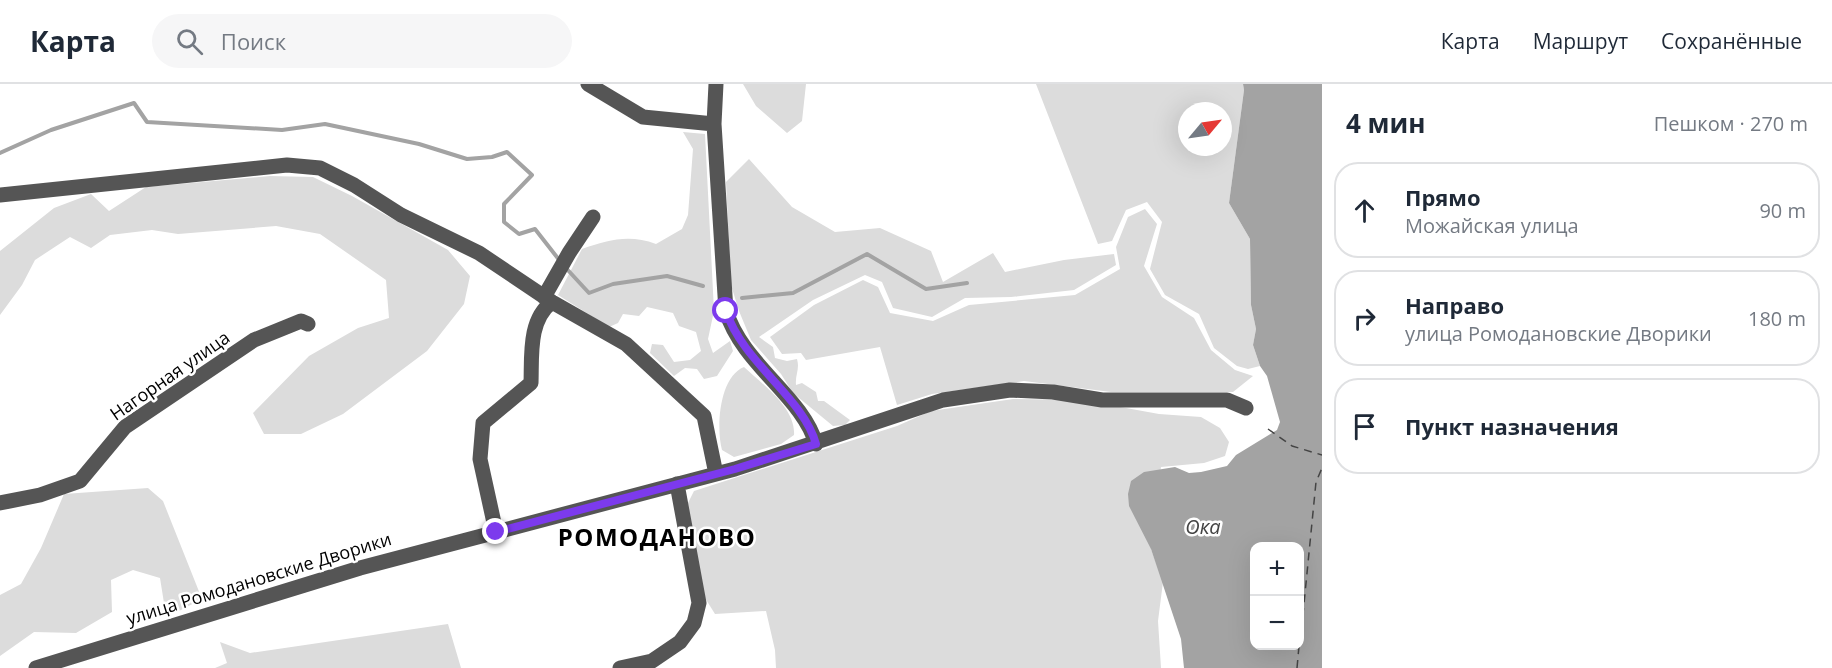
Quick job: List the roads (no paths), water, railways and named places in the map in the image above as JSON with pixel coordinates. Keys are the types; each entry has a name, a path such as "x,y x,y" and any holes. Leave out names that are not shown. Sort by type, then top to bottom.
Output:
{"street":[{"path":"588,84 643,117 714,124"},
{"path":"716,84 714,124 726,311 735,333 770,380 802,415 813,431 816,444"},
{"path":"0,195 287,165 320,168 354,185 401,215 479,253 548,299 626,344 704,416 716,474"},
{"path":"496,532 480,459 483,423 531,383 532,341 537,319 593,217"},
{"name":"Нагорная улица","path":"0,503 40,495 80,481 125,427 254,340 301,321 308,324"},
{"name":"улица Ромодановские Дворики","path":"36,668 306,584 716,474 816,444 923,406 971,395 1010,390 1053,392 1102,400 1227,400 1246,408"},
{"path":"620,668 652,661 680,642 694,623 699,603 677,484"}],"water":[{"name":"Ока","path":"1243,84 1322,84 1322,668 1184,668 1181,639 1151,549 1129,506 1128,494 1131,481 1144,472 1175,467 1189,473 1227,466 1236,455 1277,430 1280,422 1267,376 1260,366 1253,345 1256,329 1251,305 1250,239 1229,203"}],"waterway":[{"path":"0,153 51,130 134,103 147,122 282,130 325,124 419,144 467,159 492,157 507,152 532,175 504,204 504,222 519,234 535,229 560,261"},
{"path":"742,298 793,293 867,254 926,289 967,283"},
{"path":"565,267 589,293 613,284 667,276 703,286"}],"district":[{"name":"РОМОДАНОВО","path":"657,538"}]}
